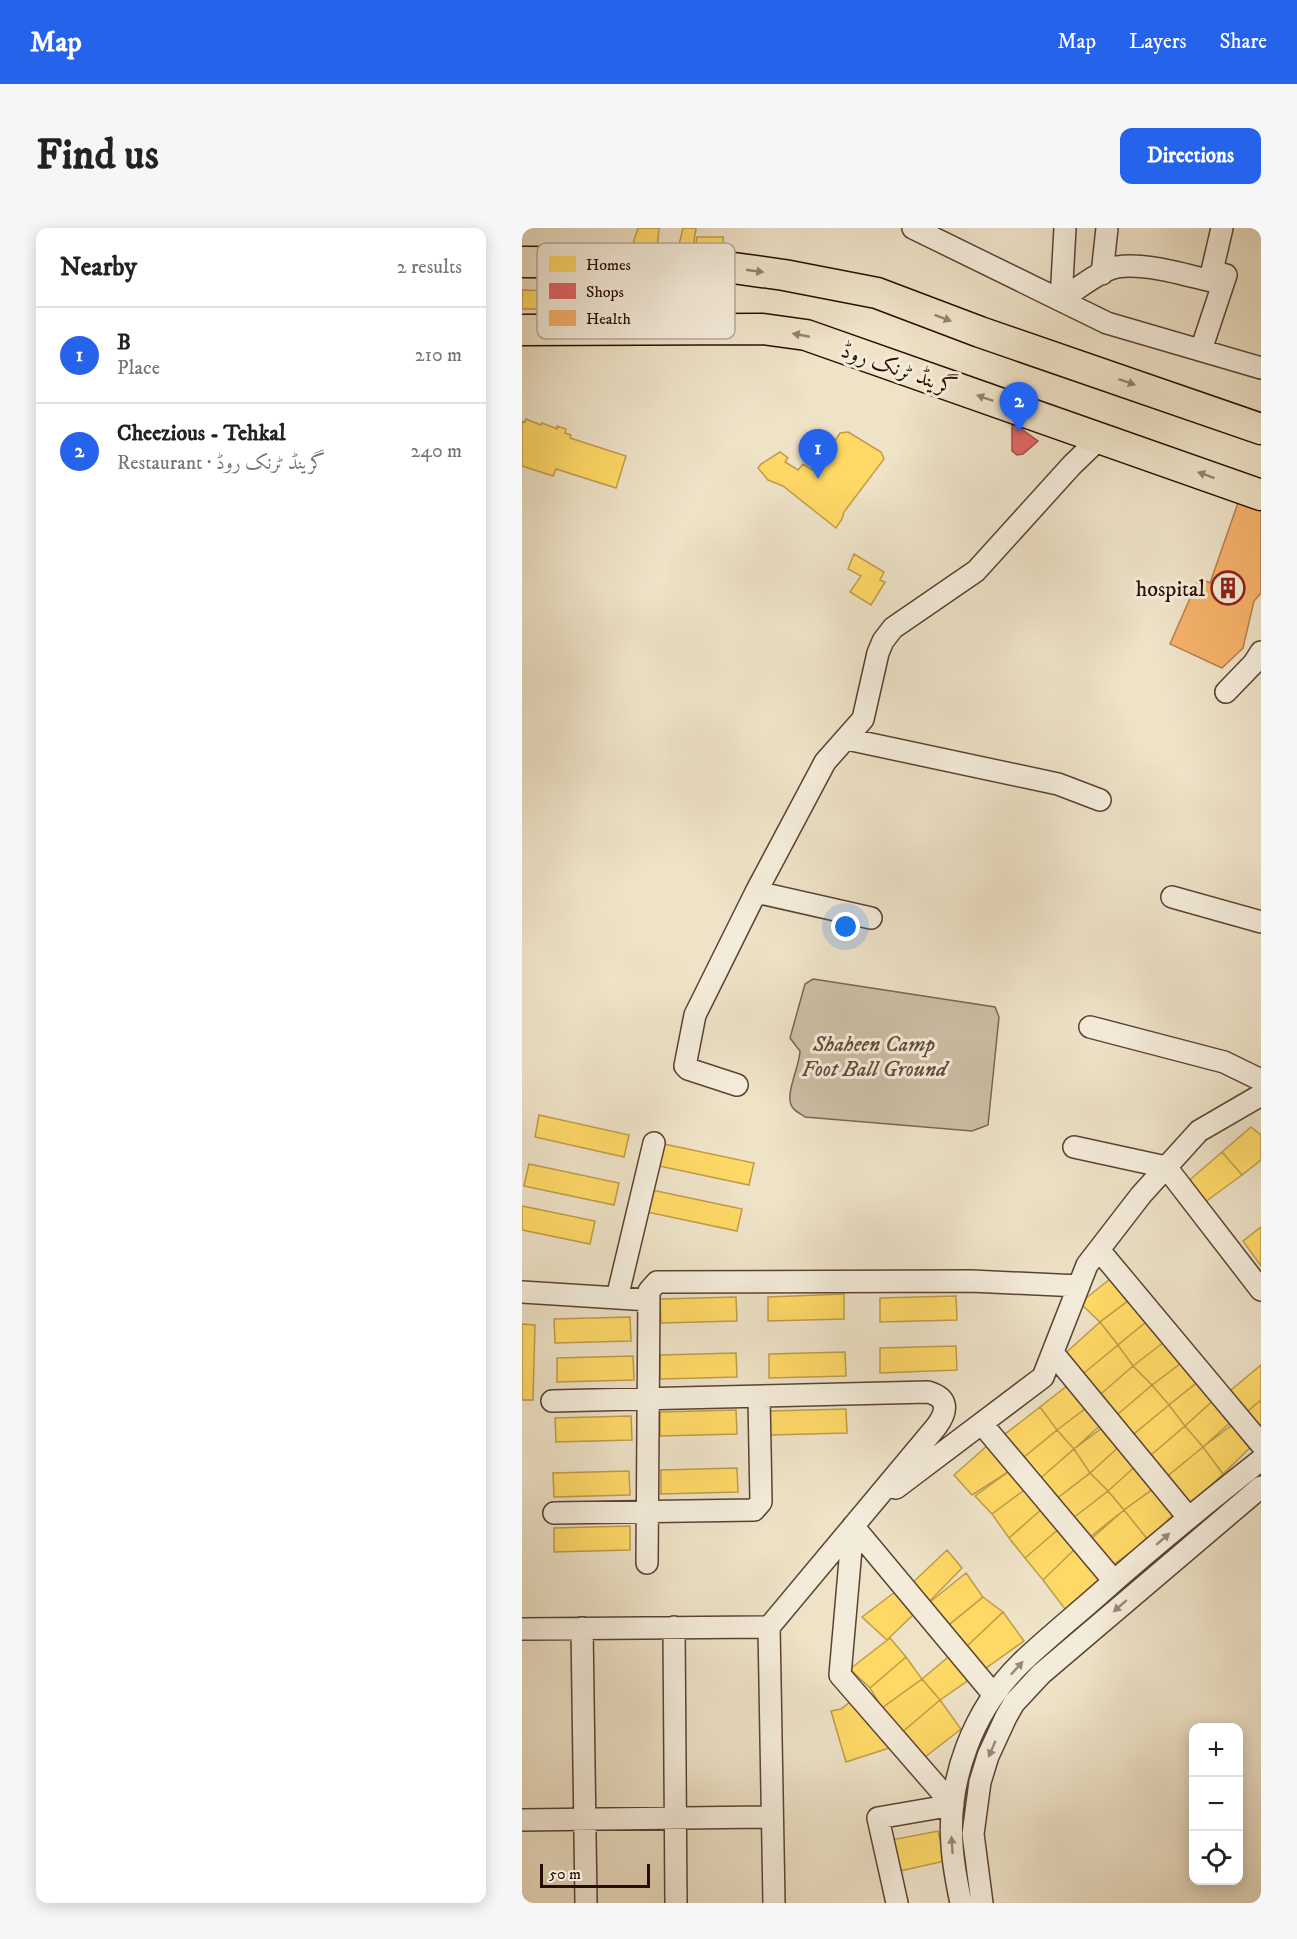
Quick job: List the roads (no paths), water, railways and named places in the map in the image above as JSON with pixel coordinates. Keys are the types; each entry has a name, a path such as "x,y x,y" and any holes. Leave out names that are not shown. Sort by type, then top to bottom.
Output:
{"highway":[{"path":"522,262 537,262"},
{"path":"735,268 877,293 980,333 1261,429"},
{"name":"گرینڈ ٹرنک روڈ","path":"735,329 763,329 806,335 1261,495"},
{"name":"گرینڈ ٹرنک روڈ","path":"522,330 537,330"}],"street":[{"path":"1061,300 1065,228"},
{"path":"1102,274 1107,228"},
{"path":"1201,350 1226,274 1212,271 1222,228"},
{"path":"920,229 1107,323 1261,368"},
{"path":"1061,300 1116,267 1152,268 1223,284"},
{"path":"737,1085 685,1066 684,1061 695,1015 756,892 825,762 863,719 878,652 883,641 893,628 976,571 1072,465 1100,438"},
{"path":"1226,692 1254,663 1261,652"},
{"path":"847,739 1058,784 1100,800"},
{"path":"756,892 871,918"},
{"path":"1172,897 1261,922"},
{"path":"1090,1027 1224,1062 1261,1080"},
{"path":"867,1509 1043,1377 1087,1265 1141,1196 1198,1131 1258,1102"},
{"path":"617,1298 654,1143"},
{"path":"1074,1147 1166,1167 1261,1290"},
{"path":"1099,1250 1261,1444"},
{"path":"647,1563 649,1291 657,1282 971,1281 1079,1286"},
{"path":"522,1292 649,1300"},
{"path":"1053,1353 1188,1517"},
{"path":"552,1401 928,1392 938,1395 943,1401 946,1410 943,1418 769,1627 774,1903"},
{"path":"554,1513 754,1510 761,1502 759,1397"},
{"path":"982,1424 1114,1581"},
{"path":"961,1903 951,1844 953,1805 959,1772 980,1714 1020,1664 1188,1517 1261,1460"},
{"path":"982,1903 973,1834 980,1782 998,1735 1014,1703 1041,1674 1261,1487"},
{"path":"853,1526 994,1695"},
{"path":"853,1526 840,1675 953,1805"},
{"path":"674,1627 676,1903"},
{"path":"522,1629 769,1627"},
{"path":"582,1628 586,1903"},
{"path":"897,1903 878,1818 953,1805"},
{"path":"522,1821 772,1817"}],"place":[{"name":"Cheezious - Tehkal","path":"1019,432"},
{"name":"B","path":"818,479"},
{"name":"hospital","path":"1228,588"}],"park label":[{"name":"Shaheen Camp Foot Ball Ground","path":"874,1056"}]}
